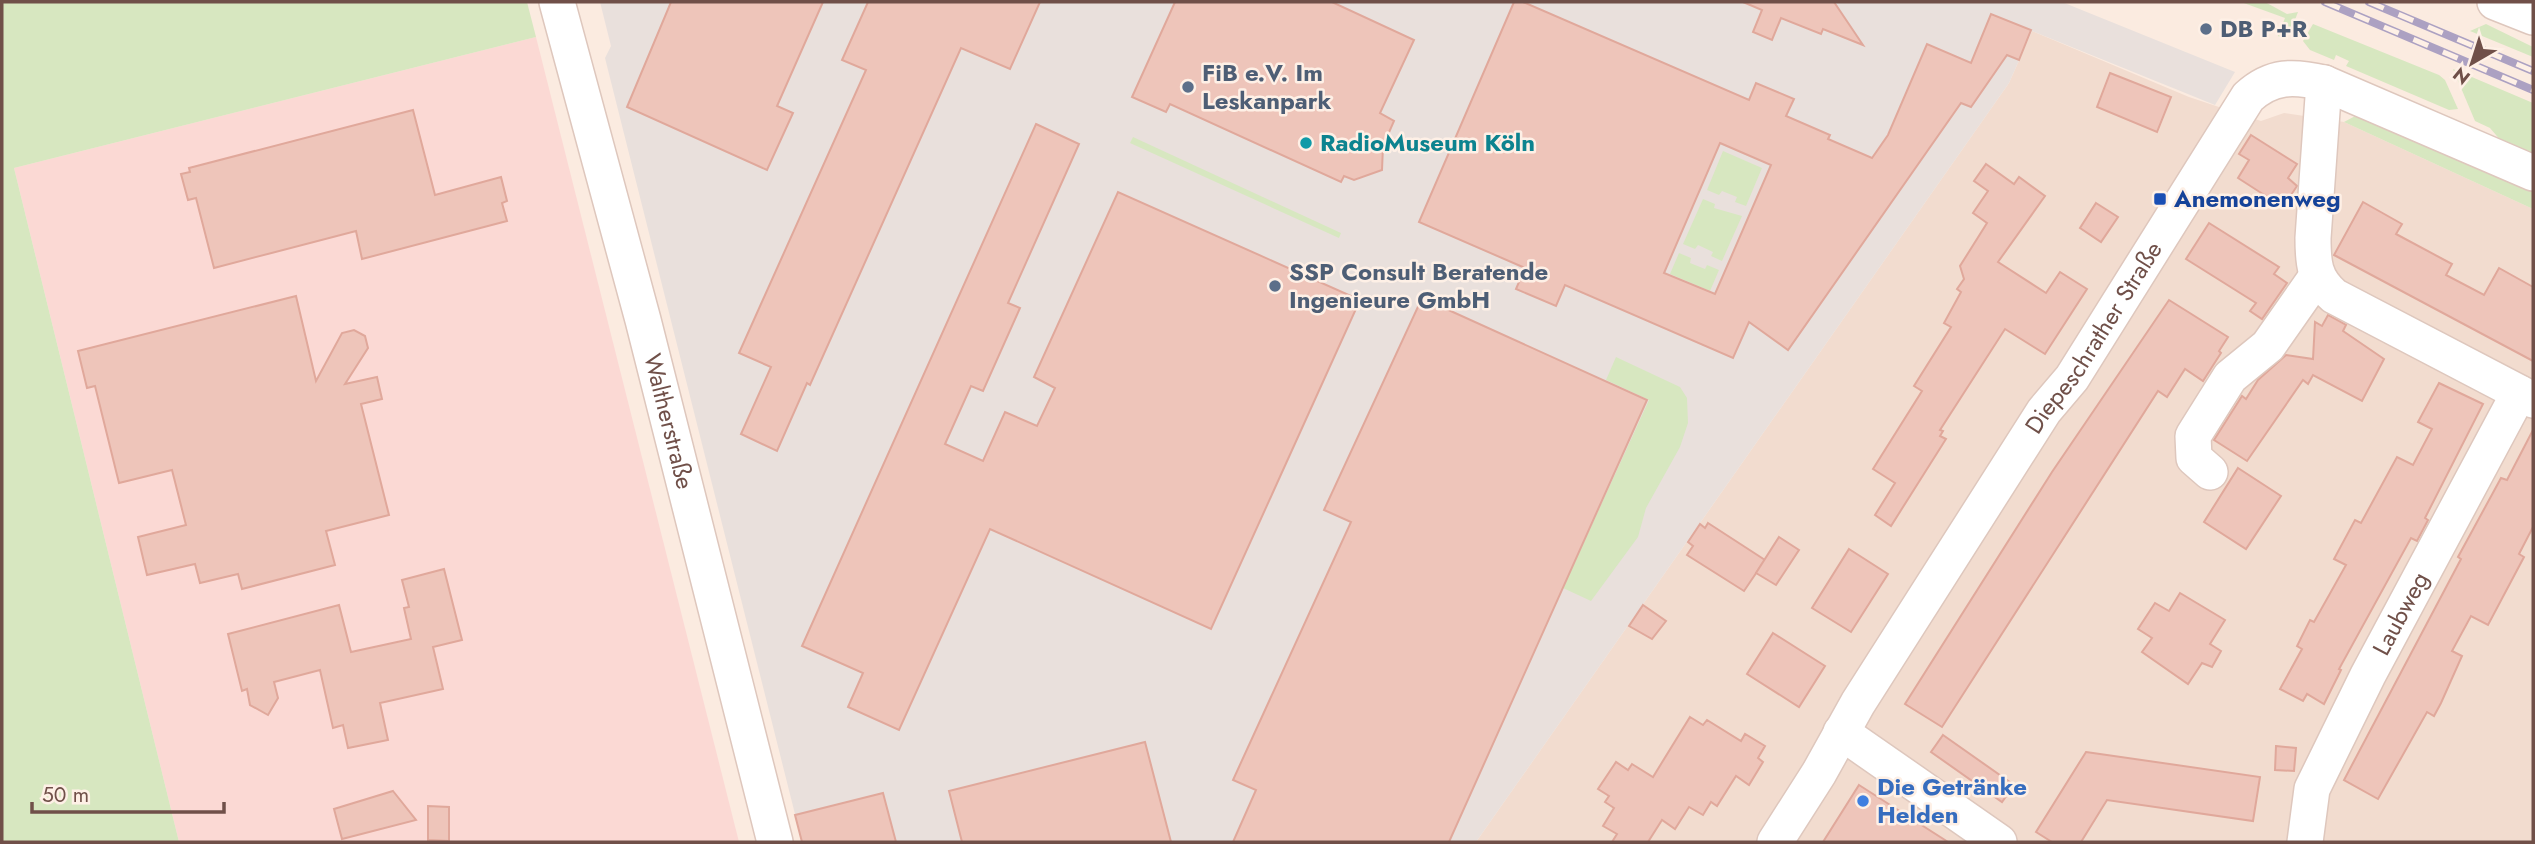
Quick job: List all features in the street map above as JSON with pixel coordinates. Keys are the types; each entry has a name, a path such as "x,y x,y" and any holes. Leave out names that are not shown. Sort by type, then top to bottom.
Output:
{"street":[{"name":"Waltherstraße","path":"557,2 643,320 775,842"},
{"path":"2495,2 2533,17"},
{"name":"Diepeschrather Straße","path":"1775,842 1819,773 1841,732 2044,411 2084,359 2248,97 2260,86 2275,79 2295,77 2324,83 2533,173"},
{"path":"2324,83 2313,238 2317,276 2334,296 2526,396"},
{"path":"2210,472 2194,458 2193,436 2230,377 2268,346 2317,276"},
{"name":"Laubweg","path":"2305,842 2312,789 2368,675 2526,396"},
{"path":"1841,732 1999,842"}],"shaded area":[{"path":"600,2 2062,2 2235,72 2215,105 2032,31 2009,83 1476,842 802,842 605,58 611,46"},
{"path":"2032,31 2189,97 2261,121 2284,113 2344,122 2533,209 2533,842 1476,842 2009,83"},
{"path":"536,37 739,842 179,842 14,168"}],"green space":[{"path":"2,2 527,2 536,37 14,168 179,842 2,842"},
{"path":"2241,2 2265,2 2287,14 2298,12 2290,33 2282,38 2278,36 2285,18"},
{"path":"2313,24 2439,75 2445,80 2458,109 2449,110 2346,66 2349,61 2336,55 2334,60 2310,50 2303,41"},
{"path":"2486,24 2533,47 2533,57 2470,31"},
{"path":"2453,69 2533,103 2533,156 2502,142 2490,128 2475,121"},
{"path":"2359,114 2533,186 2533,209 2344,122"},
{"path":"1133,137 1341,233 1339,238 1130,143"},
{"path":"1723,151 1762,168 1746,206 1735,202 1737,197 1722,191 1719,195 1707,190"},
{"path":"1703,199 1715,204 1714,208 1742,216 1722,261 1711,256 1713,252 1698,245 1695,249 1683,244"},
{"path":"1679,253 1691,258 1690,263 1705,269 1707,265 1719,270 1710,291 1670,274"},
{"path":"1616,357 1680,387 1687,398 1688,423 1680,447 1646,508 1638,537 1591,601 1563,588 1649,400 1606,380"}],"building":[{"path":"671,2 823,2 777,106 793,113 767,170 627,107"},
{"path":"868,2 1040,2 1010,69 961,48 810,385 807,383 777,451 741,434 771,367 739,353 866,70 842,60"},
{"path":"1175,2 1332,2 1414,40 1380,113 1394,121 1383,146 1382,170 1354,180 1344,176 1341,182 1170,104 1166,112 1132,97"},
{"path":"1514,2 1523,2 1749,100 1756,83 1794,99 1786,116 1830,135 1828,139 1872,158 1888,135 1927,44 1971,63 1991,14 2031,30 2019,60 2007,55 1971,107 1961,103 1788,350 1749,322 1733,358 1565,285 1556,306 1516,289 1525,268 1419,222","holes":["1720,143 1771,165 1715,294 1664,273"]},
{"path":"1743,2 1834,2 1863,45 1823,29 1821,34 1781,18 1772,40 1753,32 1762,10"},
{"path":"2110,73 2171,97 2157,132 2097,107"},
{"path":"413,110 435,195 501,177 507,201 502,203 507,221 362,259 356,231 214,268 196,198 188,200 181,174 190,172 189,168"},
{"path":"1036,124 1079,144 1008,303 1020,308 983,391 971,386 945,444 983,461 1005,412 1037,426 1055,388 1034,377 1118,192 1360,300 1211,629 990,529 899,730 848,707 863,673 802,646"},
{"path":"2251,135 2297,164 2288,178 2297,186 2283,207 2238,178 2249,160 2239,154"},
{"path":"1986,164 2014,184 2019,177 2045,196 1998,262 2046,293 2060,272 2087,289 2045,354 2005,329 1940,430 1943,431 1940,436 1946,439 1891,526 1875,515 1895,483 1873,469 1922,391 1914,386 1951,327 1944,323 1961,292 1957,289 1964,279 1960,266 1987,223 1973,213 1988,191 1974,181"},
{"path":"2363,202 2402,224 2396,234 2452,264 2446,275 2484,295 2499,268 2533,287 2533,361 2334,255"},
{"path":"2096,203 2118,217 2101,242 2080,228"},
{"path":"2209,223 2279,267 2274,274 2287,283 2262,319 2250,311 2256,303 2186,259"},
{"path":"296,296 316,381 342,333 354,330 365,336 368,348 345,384 377,377 382,399 361,404 389,515 326,531 335,565 242,589 238,574 200,583 195,564 147,575 138,537 186,525 172,470 119,483 95,386 87,388 78,351"},
{"path":"1422,298 1647,400 1449,842 1233,842 1256,790 1233,780 1351,522 1324,510"},
{"path":"2169,300 2228,337 2219,351 2221,353 2203,381 2185,369 2167,397 2158,391 1942,727 1905,704 2052,472"},
{"path":"2328,315 2346,325 2343,331 2384,359 2362,401 2313,375 2308,384 2303,380 2247,461 2214,440 2242,396 2246,399 2258,380 2286,355 2313,359 2315,322 2322,326"},
{"path":"2439,383 2483,404 2425,518 2428,520 2417,541 2411,538 2339,669 2341,670 2324,704 2307,694 2303,701 2280,689 2302,649 2297,646 2310,620 2314,622 2346,565 2334,559 2355,520 2361,523 2397,457 2413,465 2432,429 2418,422"},
{"path":"2533,430 2533,527 2519,554 2524,557 2488,625 2471,616 2452,651 2462,656 2441,703 2434,716 2427,712 2378,799 2344,780 2461,559 2458,557 2501,478 2507,480"},
{"path":"2238,468 2281,496 2246,549 2204,522"},
{"path":"1708,523 1765,560 1744,591 1687,555 1693,546 1688,542 1700,524 1705,528"},
{"path":"1779,537 1799,550 1776,585 1756,573"},
{"path":"1849,549 1888,574 1851,632 1812,608"},
{"path":"444,569 462,640 433,647 443,689 380,703 388,740 348,748 343,725 333,728 320,670 274,682 278,698 268,715 250,705 247,689 242,691 228,634 339,605 351,652 411,639 404,608 409,607 402,580"},
{"path":"2180,593 2225,620 2210,644 2221,651 2212,667 2202,663 2188,684 2142,652 2152,638 2138,629 2155,603 2169,611"},
{"path":"1643,605 1666,621 1652,639 1629,626"},
{"path":"1773,633 1825,666 1799,707 1747,674"},
{"path":"1690,717 1703,725 1707,720 1741,741 1745,734 1765,746 1758,758 1763,762 1749,785 1736,776 1717,806 1711,802 1703,815 1689,807 1675,829 1662,820 1648,842 1612,842 1617,834 1603,826 1614,808 1605,802 1609,796 1598,789 1616,762 1628,770 1632,764 1653,777"},
{"path":"1943,735 2014,785 2002,802 1931,752"},
{"path":"1145,742 1171,842 962,842 949,791"},
{"path":"2276,746 2296,748 2294,771 2275,770"},
{"path":"2086,752 2260,777 2253,821 2107,800 2081,842 2052,842 2036,832"},
{"path":"1859,785 1898,810 1948,842 1823,842"},
{"path":"393,791 416,820 342,839 334,809"},
{"path":"883,793 896,842 802,842 795,815"},
{"path":"428,806 449,807 449,841 428,840"}],"railway":[{"path":"2325,2 2533,90"},
{"path":"2369,2 2533,71"}],"place":[{"name":"DB P+R","path":"2206,29"},
{"name":"FiB e.V. Im Leskanpark","path":"1188,87"},
{"name":"RadioMuseum Köln","path":"1306,143"},
{"name":"Anemonenweg","path":"2160,199"},
{"name":"SSP Consult Beratende Ingenieure GmbH","path":"1275,286"},
{"name":"Die Getränke Helden","path":"1863,801"}]}
